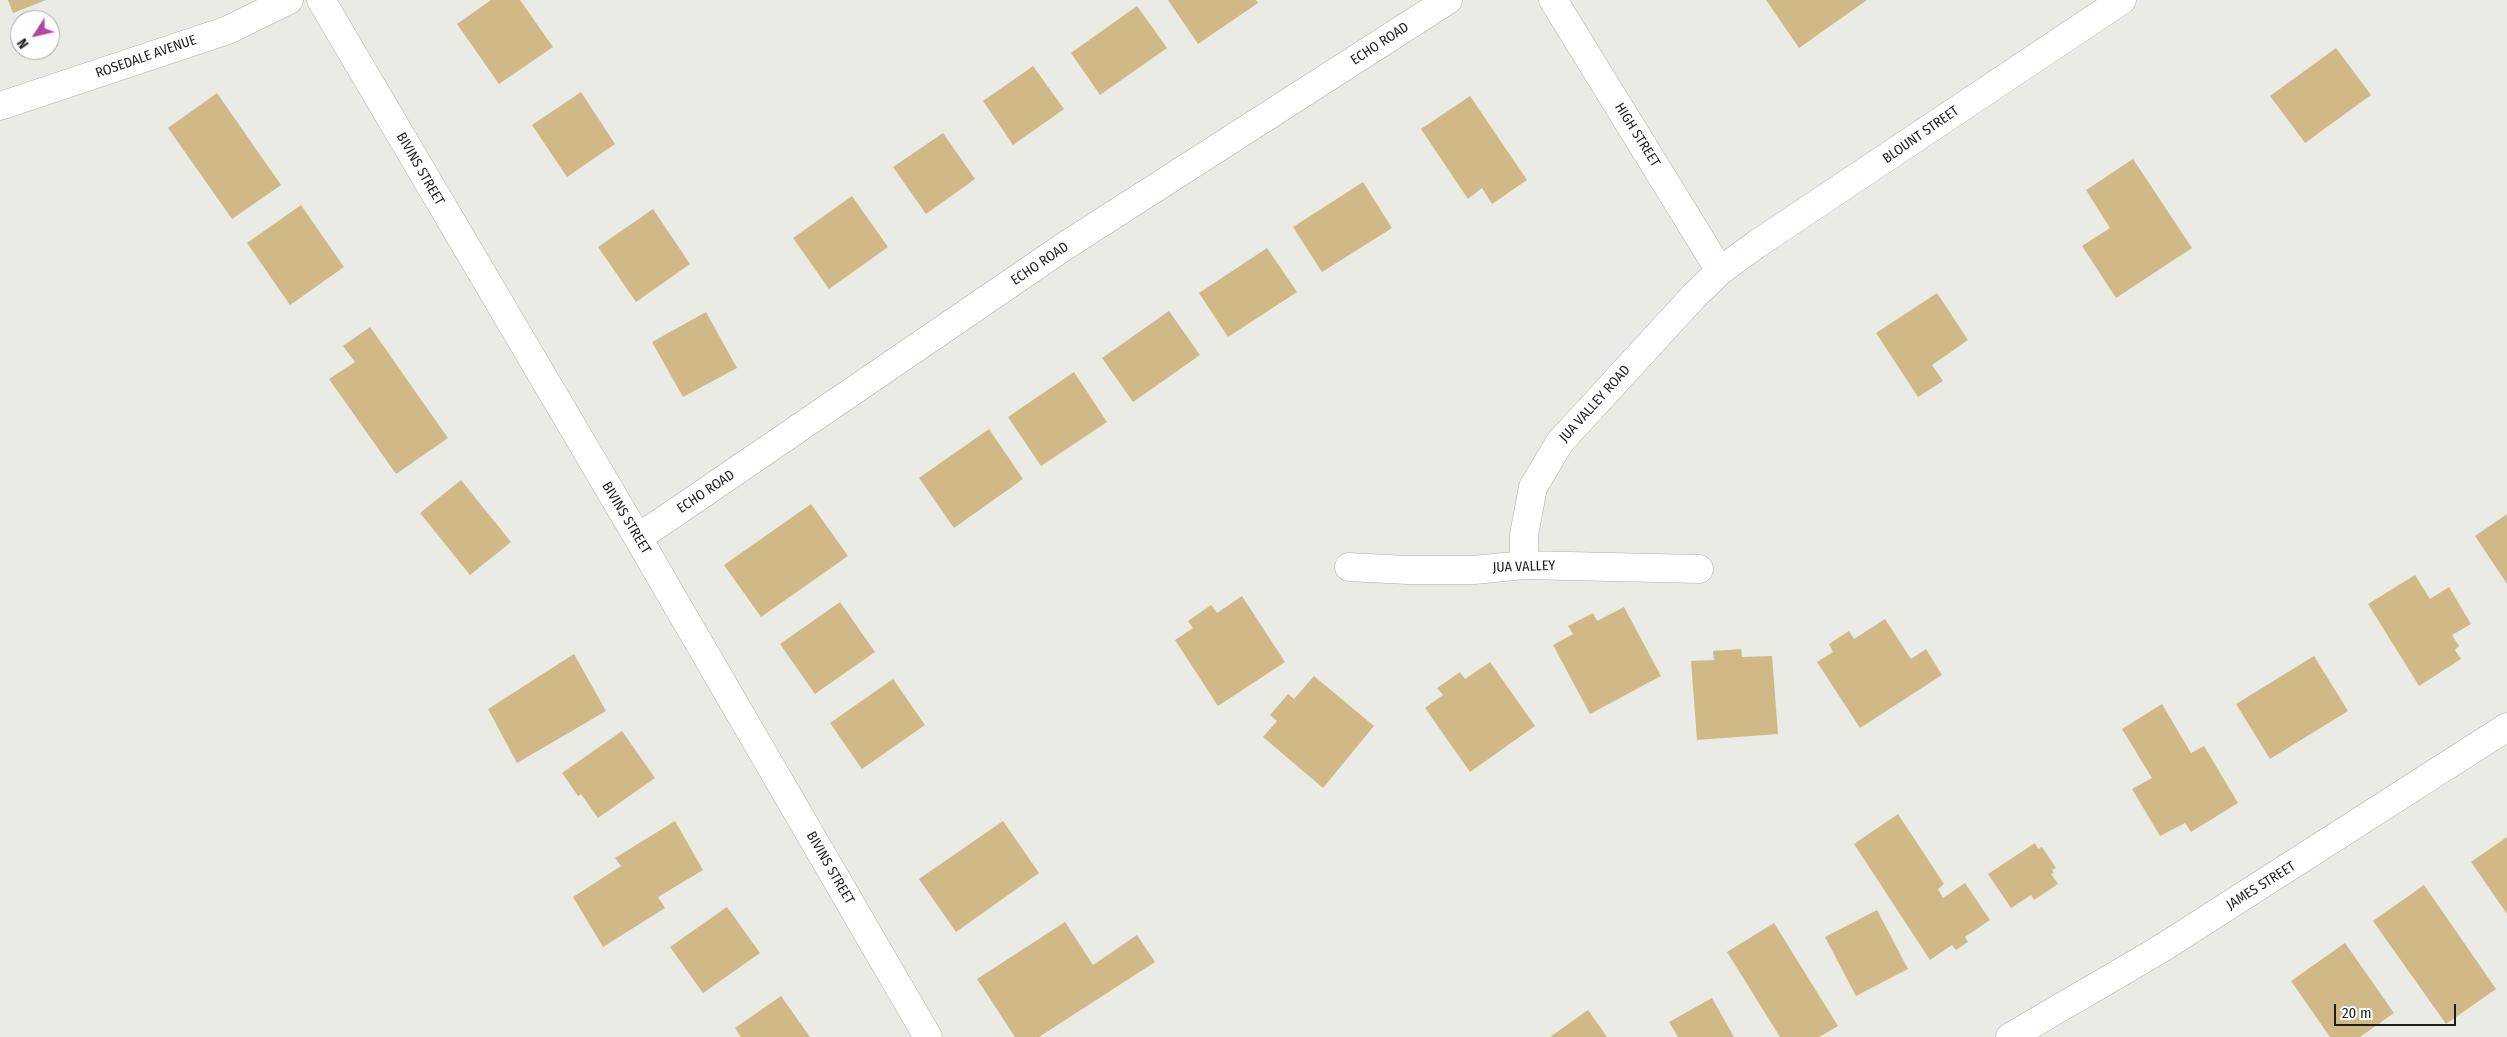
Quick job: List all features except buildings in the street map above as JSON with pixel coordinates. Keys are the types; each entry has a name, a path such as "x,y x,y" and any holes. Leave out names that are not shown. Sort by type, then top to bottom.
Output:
{"street":[{"name":"ROSEDALE AVENUE","path":"0,106 228,30 289,0"},
{"name":"BIVINS STREET","path":"321,0 638,538 928,1037"},
{"name":"ECHO ROAD","path":"638,538 1065,246 1448,0"},
{"name":"HIGH STREET","path":"1553,0 1720,271"},
{"name":"BLOUNT STREET","path":"1720,271 2005,76 2122,0"},
{"name":"JUA VALLEY ROAD","path":"1524,565 1524,535 1534,487 1560,442 1694,296 1720,271"},
{"name":"JUA VALLEY","path":"1349,567 1407,570 1474,570 1524,565 1700,569"},
{"name":"JAMES STREET","path":"2010,1037 2159,950 2507,727"}]}
